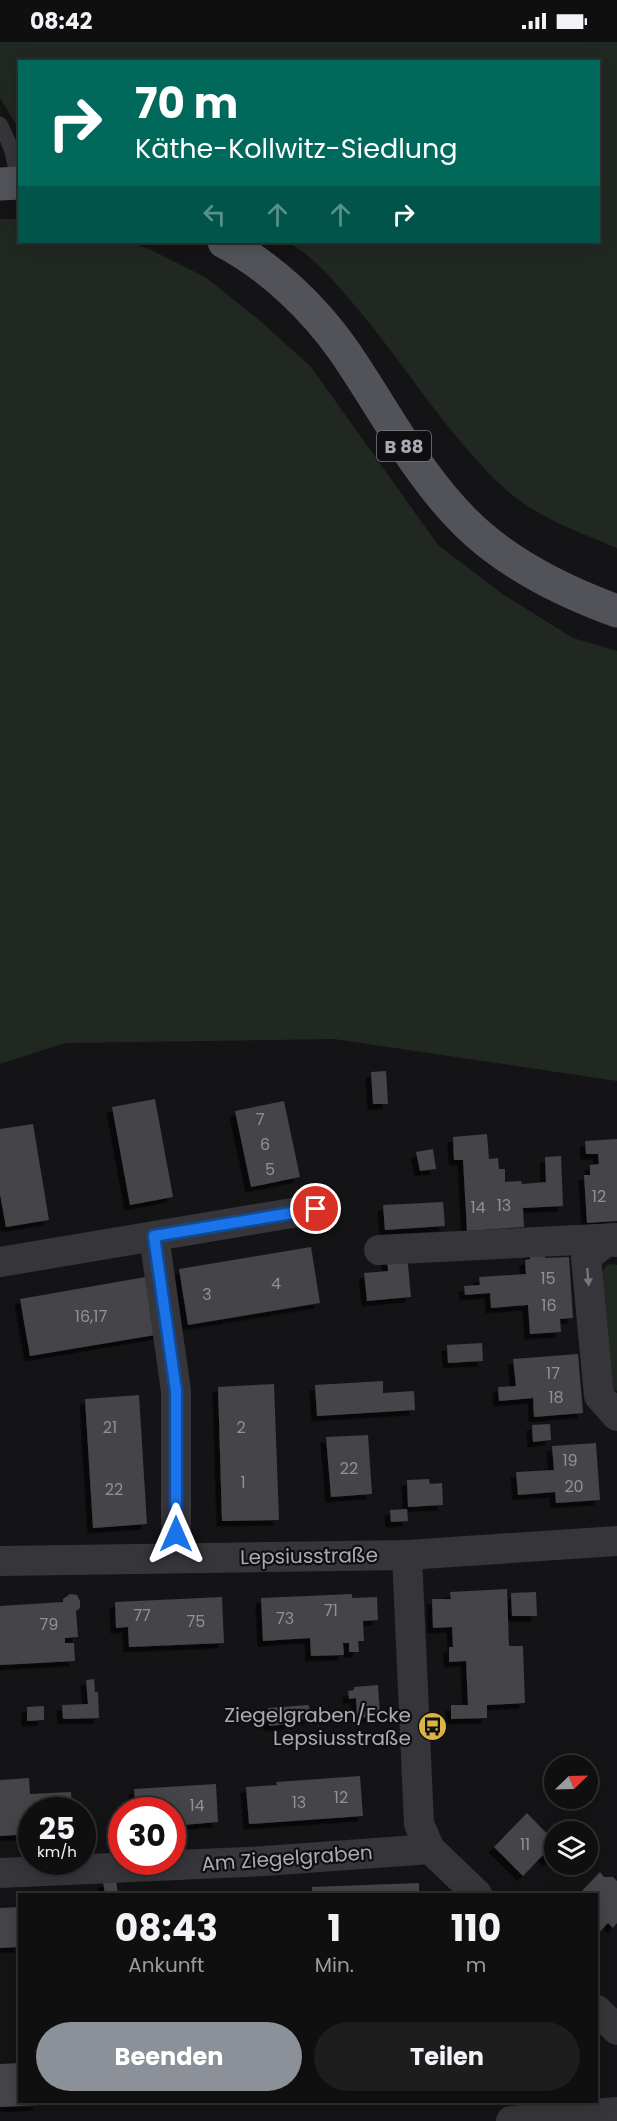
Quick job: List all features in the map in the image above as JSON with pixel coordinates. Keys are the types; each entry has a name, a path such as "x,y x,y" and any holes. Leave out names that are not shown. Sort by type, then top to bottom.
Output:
{"main road":[{"name":"B 88","path":"226,243 281,282 317,318 343,349 406,450 466,523 522,566 559,587 617,611"}],"street":[{"path":"0,1262 316,1209"},
{"path":"154,1236 176,1391 176,1558"},
{"path":"379,1250 615,1240"},
{"path":"615,1240 586,1258 599,1396 617,1416"},
{"name":"Lepsiusstraße","path":"0,1561 407,1555 617,1541"},
{"path":"407,1555 419,1824 430,1849 476,1893"},
{"name":"Am Ziegelgraben","path":"0,1873 265,1861 430,1849"},
{"path":"598,2011 617,2030"},
{"path":"512,2121 617,2112"}],"lane":[{"path":"0,124 12,149 17,167 12,183"}],"shaded area":[{"path":"0,42 617,42 617,548 544,516 504,488 444,421 370,324 336,284 314,261 290,243 600,243 600,60 18,60 18,127 0,98"},
{"path":"0,219 18,219 18,243 131,243 149,249 205,277 258,319 311,367 438,545 504,595 573,638 617,651 617,1081 334,1039 65,1043 0,1064"},
{"path":"607,1265 617,1265 617,1391 613,1389 602,1272"}],"building":[{"path":"386,1071 388,1104 373,1104 371,1072"},
{"path":"155,1099 173,1197 130,1205 112,1107"},
{"path":"284,1101 300,1177 251,1187 235,1111"},
{"path":"33,1124 49,1220 6,1227 0,1194 0,1129"},
{"path":"487,1134 489,1159 498,1158 499,1169 505,1169 505,1182 521,1181 522,1184 546,1182 545,1157 561,1156 563,1206 523,1208 524,1227 467,1231 463,1160 454,1160 453,1137"},
{"path":"617,1139 617,1221 587,1223 584,1175 590,1175 590,1165 599,1164 598,1154 586,1154 585,1141"},
{"path":"433,1149 436,1169 420,1171 416,1152"},
{"path":"443,1202 445,1226 385,1230 383,1205"},
{"path":"545,1246 545,1258 569,1257 573,1318 560,1319 561,1332 530,1334 528,1305 491,1308 490,1293 465,1295 464,1286 480,1285 479,1277 526,1274 525,1260 530,1259 530,1247"},
{"path":"311,1247 320,1303 188,1325 179,1269"},
{"path":"407,1254 411,1297 367,1301 364,1273 388,1271 387,1255"},
{"path":"151,1276 161,1334 30,1356 20,1299"},
{"path":"482,1343 483,1361 448,1363 447,1345"},
{"path":"578,1354 583,1413 534,1417 533,1398 499,1401 498,1387 516,1386 513,1359"},
{"path":"383,1381 383,1393 414,1391 415,1410 317,1416 315,1385"},
{"path":"274,1384 279,1520 222,1521 218,1387"},
{"path":"139,1395 147,1524 93,1528 85,1399"},
{"path":"550,1424 551,1440 533,1442 532,1425"},
{"path":"368,1435 372,1494 331,1497 326,1437"},
{"path":"596,1443 600,1500 556,1503 555,1492 518,1495 516,1472 554,1470 552,1446"},
{"path":"429,1479 430,1484 442,1483 443,1505 408,1507 407,1480"},
{"path":"407,1509 408,1521 391,1522 390,1510"},
{"path":"507,1589 509,1646 523,1646 525,1703 487,1705 487,1718 451,1719 451,1705 468,1705 466,1661 449,1662 449,1647 453,1647 452,1627 433,1628 432,1599 451,1599 450,1592"},
{"path":"536,1592 537,1616 512,1616 511,1593"},
{"path":"70,1594 77,1595 80,1601 80,1608 76,1611 78,1637 65,1638 65,1643 74,1643 75,1661 0,1665 0,1606 63,1602 63,1599"},
{"path":"352,1594 352,1598 377,1597 378,1620 363,1621 364,1641 358,1641 359,1652 349,1652 349,1643 343,1643 344,1655 311,1656 310,1638 263,1641 261,1598"},
{"path":"222,1597 224,1643 129,1647 128,1627 116,1628 115,1602"},
{"path":"94,1679 95,1692 98,1692 99,1718 63,1719 62,1705 88,1704 86,1680"},
{"path":"378,1685 380,1716 357,1718 356,1698 349,1699 348,1691 354,1690 354,1687"},
{"path":"309,1705 310,1719 290,1720 290,1724 269,1726 268,1708"},
{"path":"44,1706 44,1720 27,1721 27,1707"},
{"path":"360,1776 363,1816 249,1824 246,1787 277,1785 276,1782"},
{"path":"29,1778 30,1794 71,1792 71,1797 18,1797 18,1835 0,1836 0,1780"},
{"path":"216,1784 218,1822 186,1825 186,1797 135,1797 134,1789"},
{"path":"527,1813 544,1831 544,1856 523,1876 494,1847"},
{"path":"600,1872 604,1877 613,1877 617,1881 617,1923 613,1928 608,1923 598,1934 598,1893 580,1893"},
{"path":"116,1880 118,1893 105,1893 103,1882"},
{"path":"419,1883 419,1893 312,1893 312,1887"},
{"path":"18,1907 18,1947 0,1948 0,1908"},
{"path":"18,2063 18,2103 39,2103 39,2105 0,2107 0,2064"}],"place":[{"name":"Ziegelgraben/Ecke Lepsiusstraße","path":"432,1727"}],"route":[{"path":"176,1534 176,1391 154,1236 316,1209"}]}
